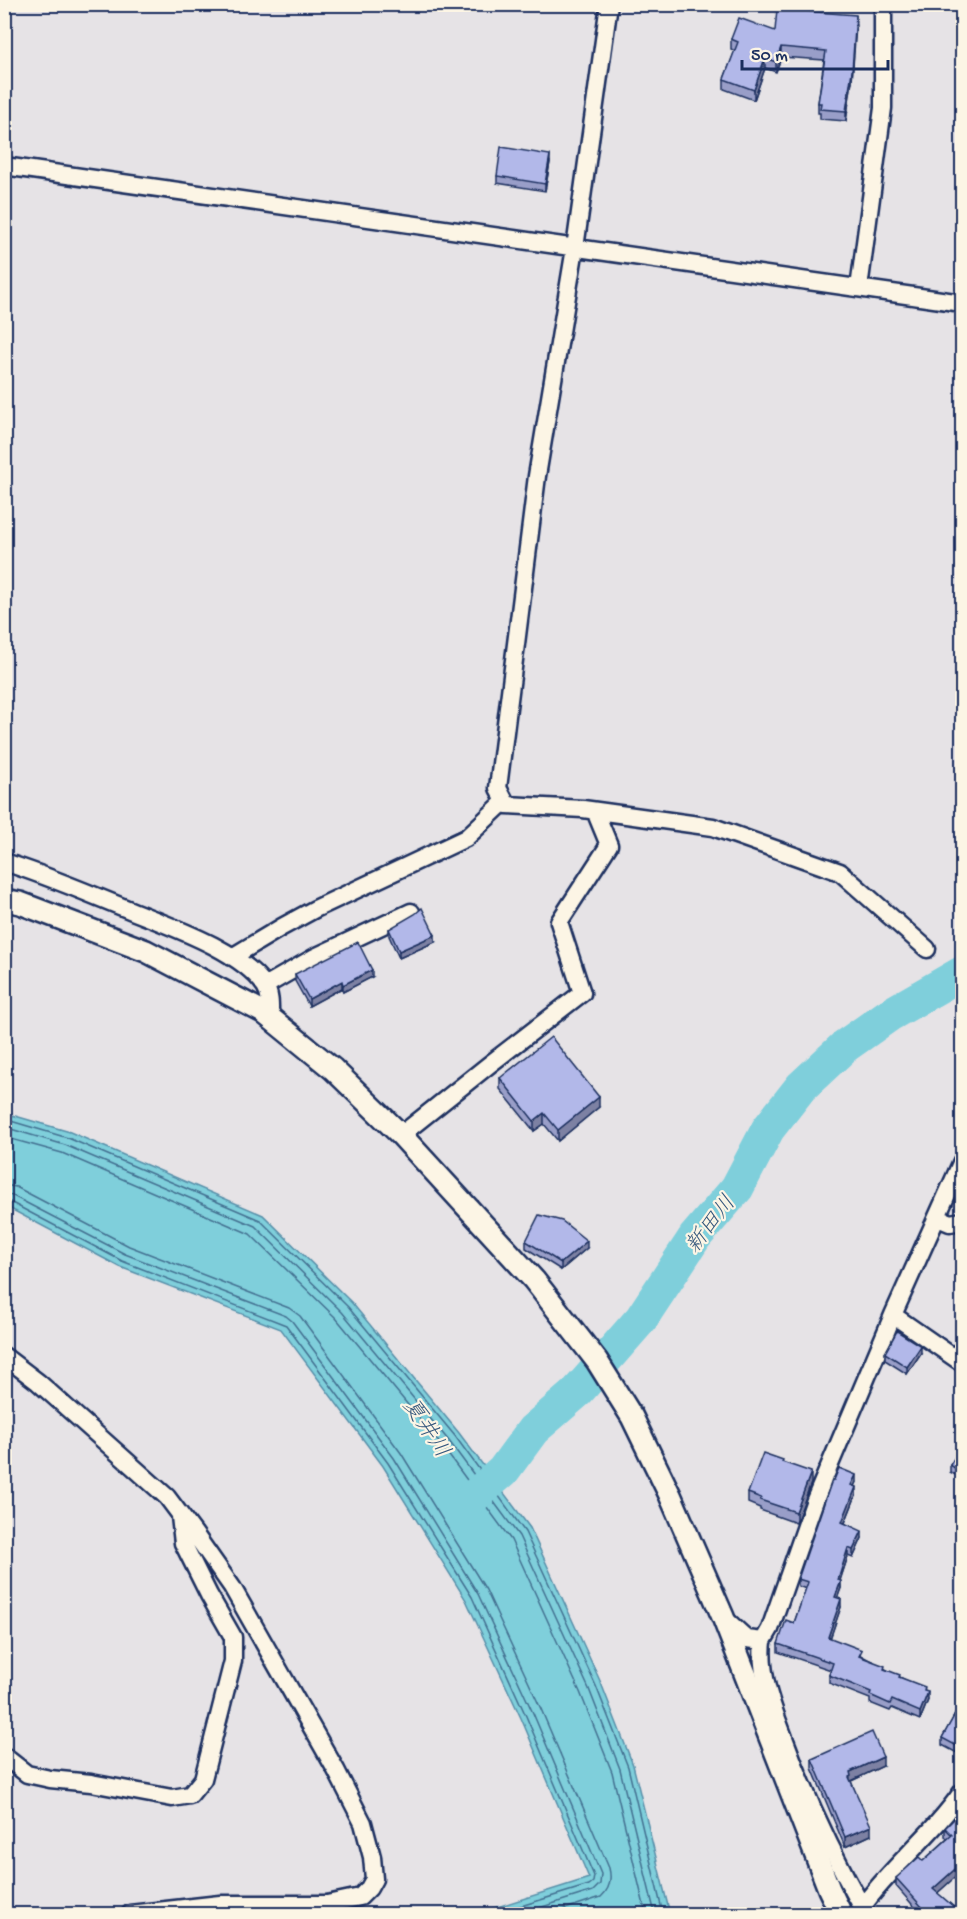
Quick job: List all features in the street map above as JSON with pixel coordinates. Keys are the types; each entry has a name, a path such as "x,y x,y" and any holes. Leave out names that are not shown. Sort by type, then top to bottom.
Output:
{"street":[{"path":"609,4 575,248 537,476 498,788 507,805 595,811 713,827 840,872 927,949"},
{"path":"859,288 883,108 883,4"},
{"path":"4,166 963,303"},
{"path":"232,957 315,909 466,838 505,801"},
{"path":"401,1136 582,993 559,922 609,845 595,811"},
{"path":"4,862 41,873 196,937 232,957 264,986 269,996 270,1018"},
{"path":"4,900 20,903 146,951 263,1011 333,1069 401,1136 534,1280 597,1361 632,1417 670,1495 723,1617 829,1889 841,1914"},
{"path":"264,986 315,957 411,912"},
{"path":"864,1910 806,1796 779,1725 764,1675 763,1641 770,1629 815,1500 893,1315 963,1161"},
{"path":"938,1218 950,1223 963,1221"},
{"path":"893,1315 963,1363"},
{"path":"4,1356 38,1382 167,1497 232,1587 336,1770 363,1823 372,1857 374,1879 369,1888 360,1896 327,1904 220,1904 130,1914"},
{"path":"4,1756 27,1774 50,1779 92,1783 172,1798 190,1795 194,1791 202,1779 233,1661 233,1636 183,1543 180,1515"},
{"path":"723,1617 747,1639 763,1641"},
{"path":"864,1910 876,1887 952,1808 963,1792"}],"water":[{"name":"夏井川","path":"5,1113 70,1132 263,1215 352,1303 459,1433 530,1528 601,1683 633,1765 670,1914 475,1914 589,1878 521,1718 466,1600 383,1466 281,1329 120,1267 5,1206"}],"building":[{"path":"777,9 856,15 852,71 846,111 820,109 821,103 818,103 826,51 781,47 776,62 765,58 754,90 724,79 738,42 731,39 739,18 775,31"},
{"path":"501,147 550,155 545,184 497,176"},
{"path":"422,908 435,935 399,951 389,929"},
{"path":"358,942 372,970 343,985 342,981 309,999 295,974"},
{"path":"551,1037 599,1097 558,1130 544,1113 534,1121 500,1078"},
{"path":"539,1215 562,1221 587,1241 561,1263 526,1241"},
{"path":"897,1331 921,1346 907,1367 885,1353"},
{"path":"963,1437 963,1473 950,1465 961,1447 958,1445"},
{"path":"763,1453 811,1472 796,1512 760,1500 761,1498 748,1493"},
{"path":"839,1468 856,1475 851,1485 856,1487 842,1522 862,1531 853,1550 848,1548 835,1597 841,1599 828,1637 862,1650 859,1656 885,1666 884,1669 900,1675 899,1677 925,1687 924,1691 928,1692 920,1712 892,1700 890,1704 870,1695 871,1692 829,1675 833,1663 778,1644 786,1620 794,1623 808,1582 798,1579 832,1480"},
{"path":"963,1700 963,1740 960,1739 957,1746 942,1738"},
{"path":"872,1732 883,1757 850,1772 849,1777 871,1826 845,1837 812,1759"},
{"path":"958,1815 963,1820 963,1862 933,1889 962,1914 910,1914 923,1908 896,1878 919,1857 923,1861 952,1835 945,1828"}],"waterway":[{"name":"新田川","path":"472,1498 503,1471 533,1430 577,1392 641,1319 695,1237 737,1188 768,1129 801,1087 845,1046 889,1015 962,973"}]}
